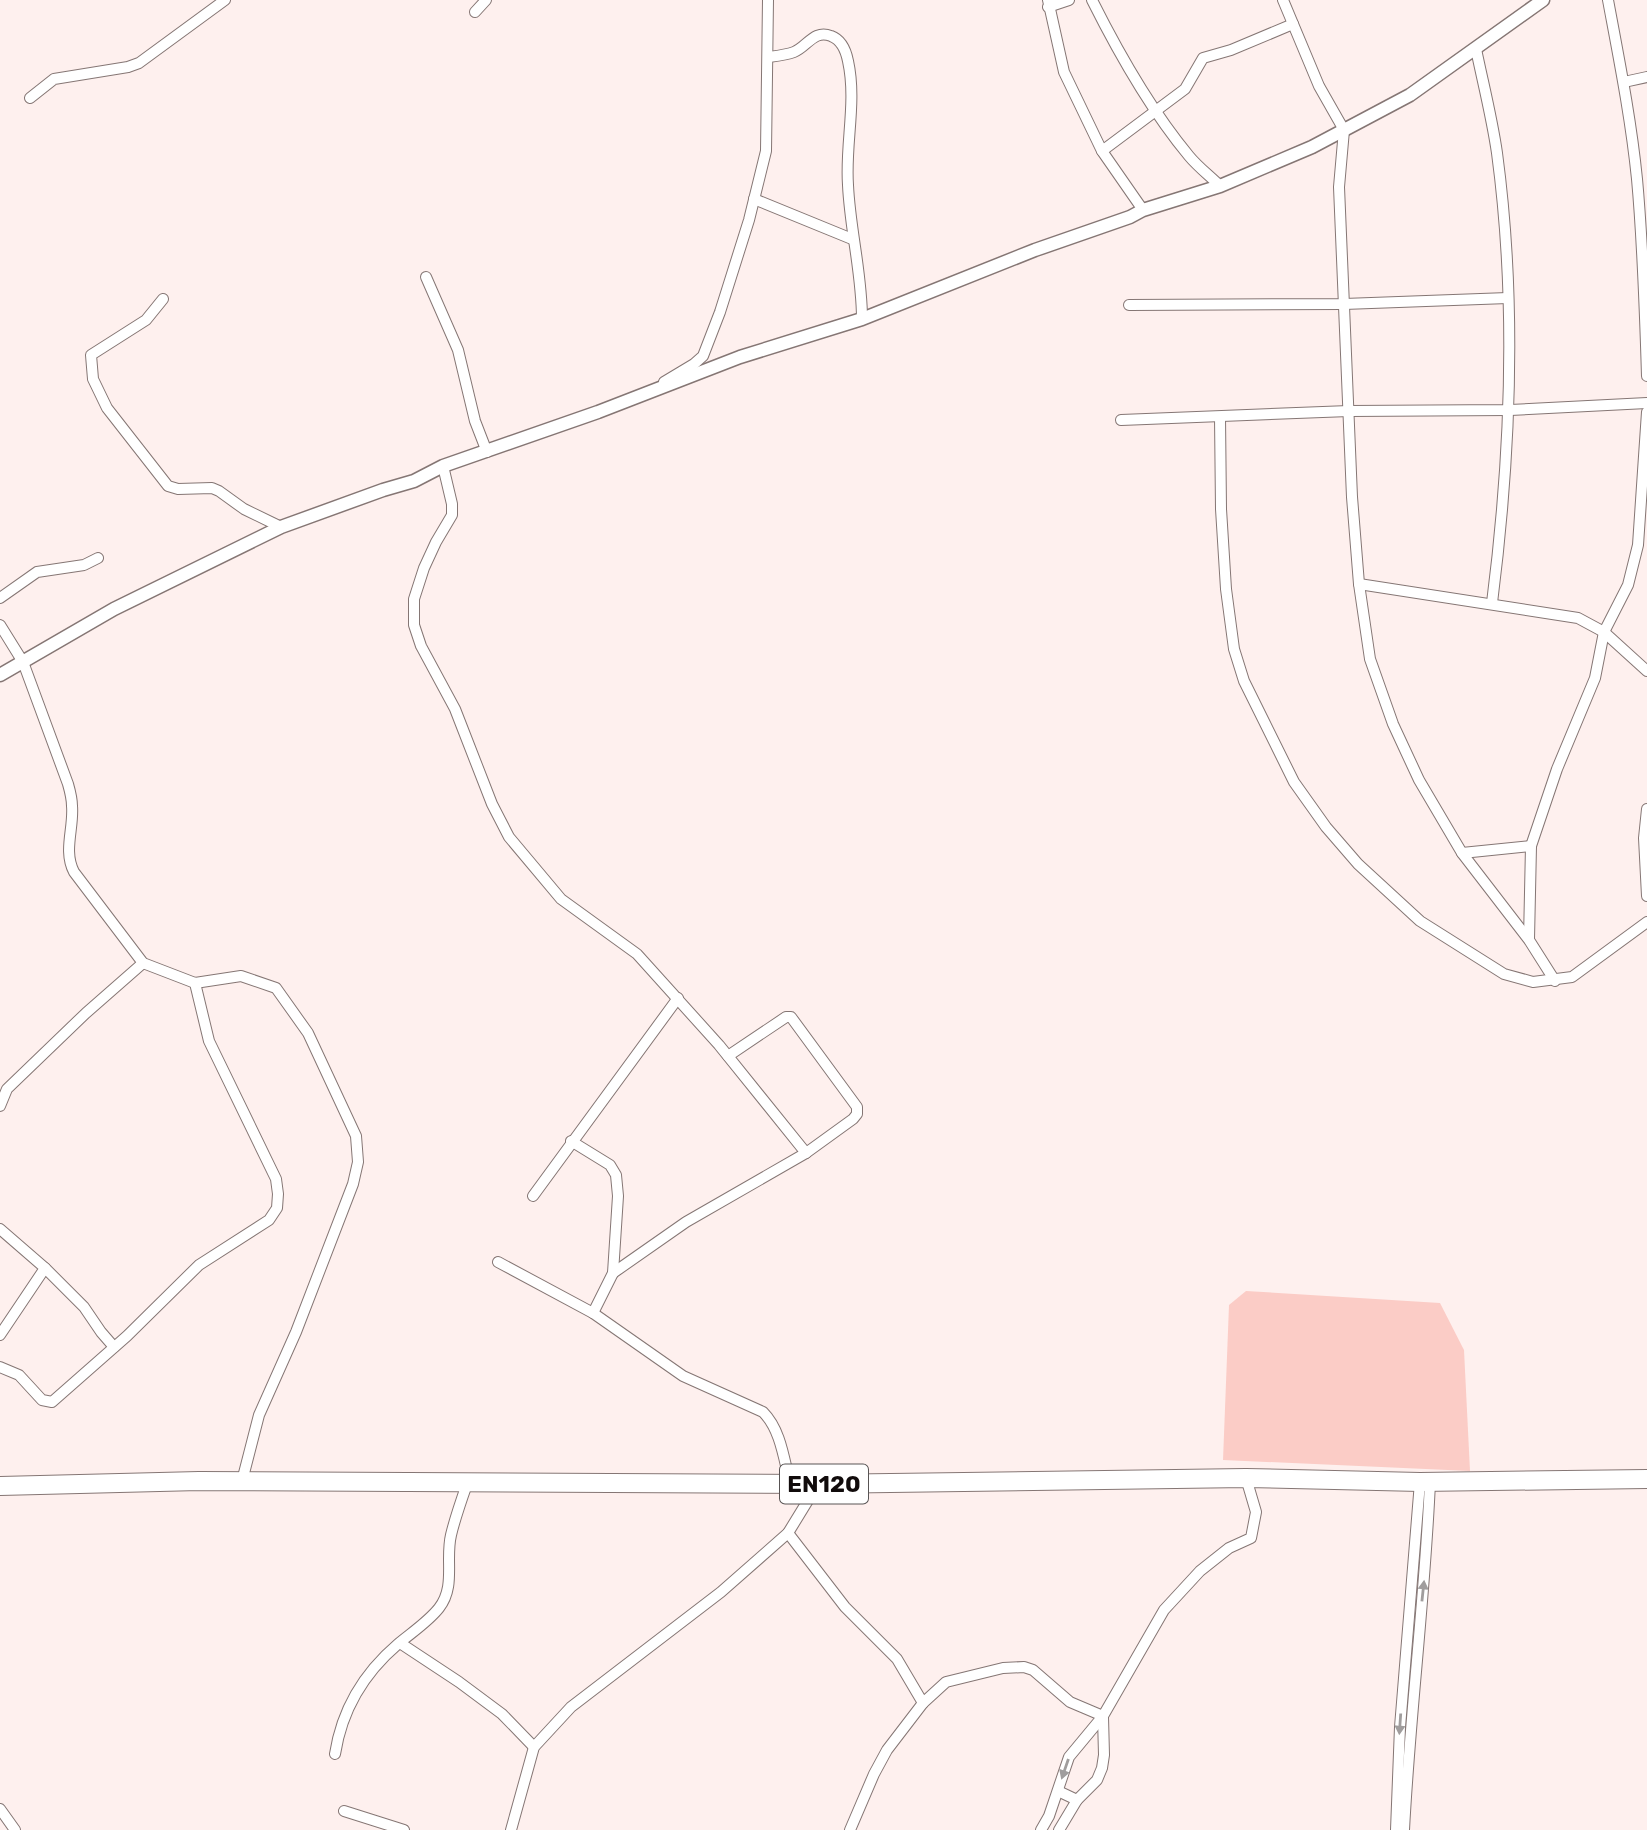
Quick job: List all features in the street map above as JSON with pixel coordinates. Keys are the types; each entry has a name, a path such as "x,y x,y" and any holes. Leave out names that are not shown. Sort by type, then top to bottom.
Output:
{"highway":[{"name":"EN120","path":"0,1486 242,1481 818,1484 1246,1478 1425,1482 1647,1479"}],"street":[{"path":"30,98 54,79 139,63 225,0"},
{"path":"475,12 486,0"},
{"path":"652,390 703,356 720,312 754,199 766,151 768,0"},
{"path":"1069,0 1048,3 1064,72 1102,151 1143,210"},
{"path":"1091,0 1155,110 1190,157 1220,186"},
{"path":"1283,0 1319,86 1344,130 1339,187 1352,497 1359,584 1370,659 1393,724 1419,780 1462,853 1529,940 1555,981"},
{"path":"0,675 114,609 281,527 414,481 443,466 598,412 740,357 862,319 1035,250 1143,210 1220,186 1312,147 1410,95 1544,0"},
{"path":"1608,0 1624,82 1637,177 1647,376"},
{"path":"1102,151 1185,89 1203,58 1231,50 1293,24"},
{"path":"768,57 798,51 807,40 818,35 830,35 845,47 852,98 847,152 852,239 859,272 862,319"},
{"path":"1476,49 1496,151 1508,298 1510,410 1493,603"},
{"path":"1624,82 1647,77"},
{"path":"754,199 852,239"},
{"path":"426,277 458,350 475,421 487,452"},
{"path":"1129,305 1193,307 1508,298"},
{"path":"163,299 145,320 91,355 93,379 107,408 168,486 178,489 212,488 244,509 281,527"},
{"path":"1121,420 1349,411 1510,410 1647,402"},
{"path":"1529,940 1531,846 1557,769 1595,678 1604,632 1628,585 1638,545 1647,412"},
{"path":"1220,417 1221,509 1226,589 1234,649 1244,681 1294,782 1326,827 1358,864 1420,921 1503,974 1533,982 1572,977 1647,922"},
{"path":"443,466 452,515 432,550 414,599 414,625 421,646 455,709 492,804 509,837 561,899 637,954 728,1056 806,1153"},
{"path":"0,598 37,572 84,565 99,558"},
{"path":"1359,584 1578,618 1604,632 1647,671"},
{"path":"0,625 23,662 68,783 72,804 69,863 143,963 195,983 241,976 276,988 308,1033 356,1136 358,1163 354,1184 296,1332 259,1415 242,1481"},
{"path":"1647,809 1644,838 1647,896"},
{"path":"1462,853 1531,846"},
{"path":"0,1106 7,1089 143,963"},
{"path":"0,1367 19,1375 42,1400 50,1403 114,1348 199,1265 270,1220 277,1208 276,1179 209,1041 195,983"},
{"path":"533,1196 678,998"},
{"path":"613,1273 686,1222 806,1153 857,1114 857,1107 791,1017 786,1017 728,1056"},
{"path":"571,1141 610,1165 616,1175 618,1196 613,1273 593,1313"},
{"path":"0,1229 84,1307 114,1348"},
{"path":"498,1262 593,1313 683,1376 763,1412 776,1432 790,1483"},
{"path":"0,1335 45,1268"},
{"path":"1041,1830 1069,1757 1103,1716 1164,1610 1200,1571 1230,1548 1251,1538 1256,1512 1246,1478"},
{"path":"1396,1830 1400,1727 1425,1482"},
{"path":"1404,1830 1415,1661 1426,1561 1425,1482"},
{"path":"335,1754 338,1733 361,1684 376,1664 438,1609 447,1594 450,1538 467,1484"},
{"path":"511,1830 534,1747 571,1707 721,1592 788,1533 818,1484"},
{"path":"788,1533 845,1606 897,1659 923,1703"},
{"path":"400,1643 502,1714 534,1747"},
{"path":"850,1830 887,1750 923,1703 946,1682 981,1672 1024,1667 1032,1670 1070,1702 1103,1716"},
{"path":"1059,1830 1077,1800 1097,1780 1102,1768 1103,1716"},
{"path":"1058,1791 1077,1800"},
{"path":"0,1809 15,1830"},
{"path":"344,1811 404,1830"}],"shaded area":[{"path":"1246,1291 1440,1303 1464,1350 1470,1471 1223,1460 1229,1305"}]}
